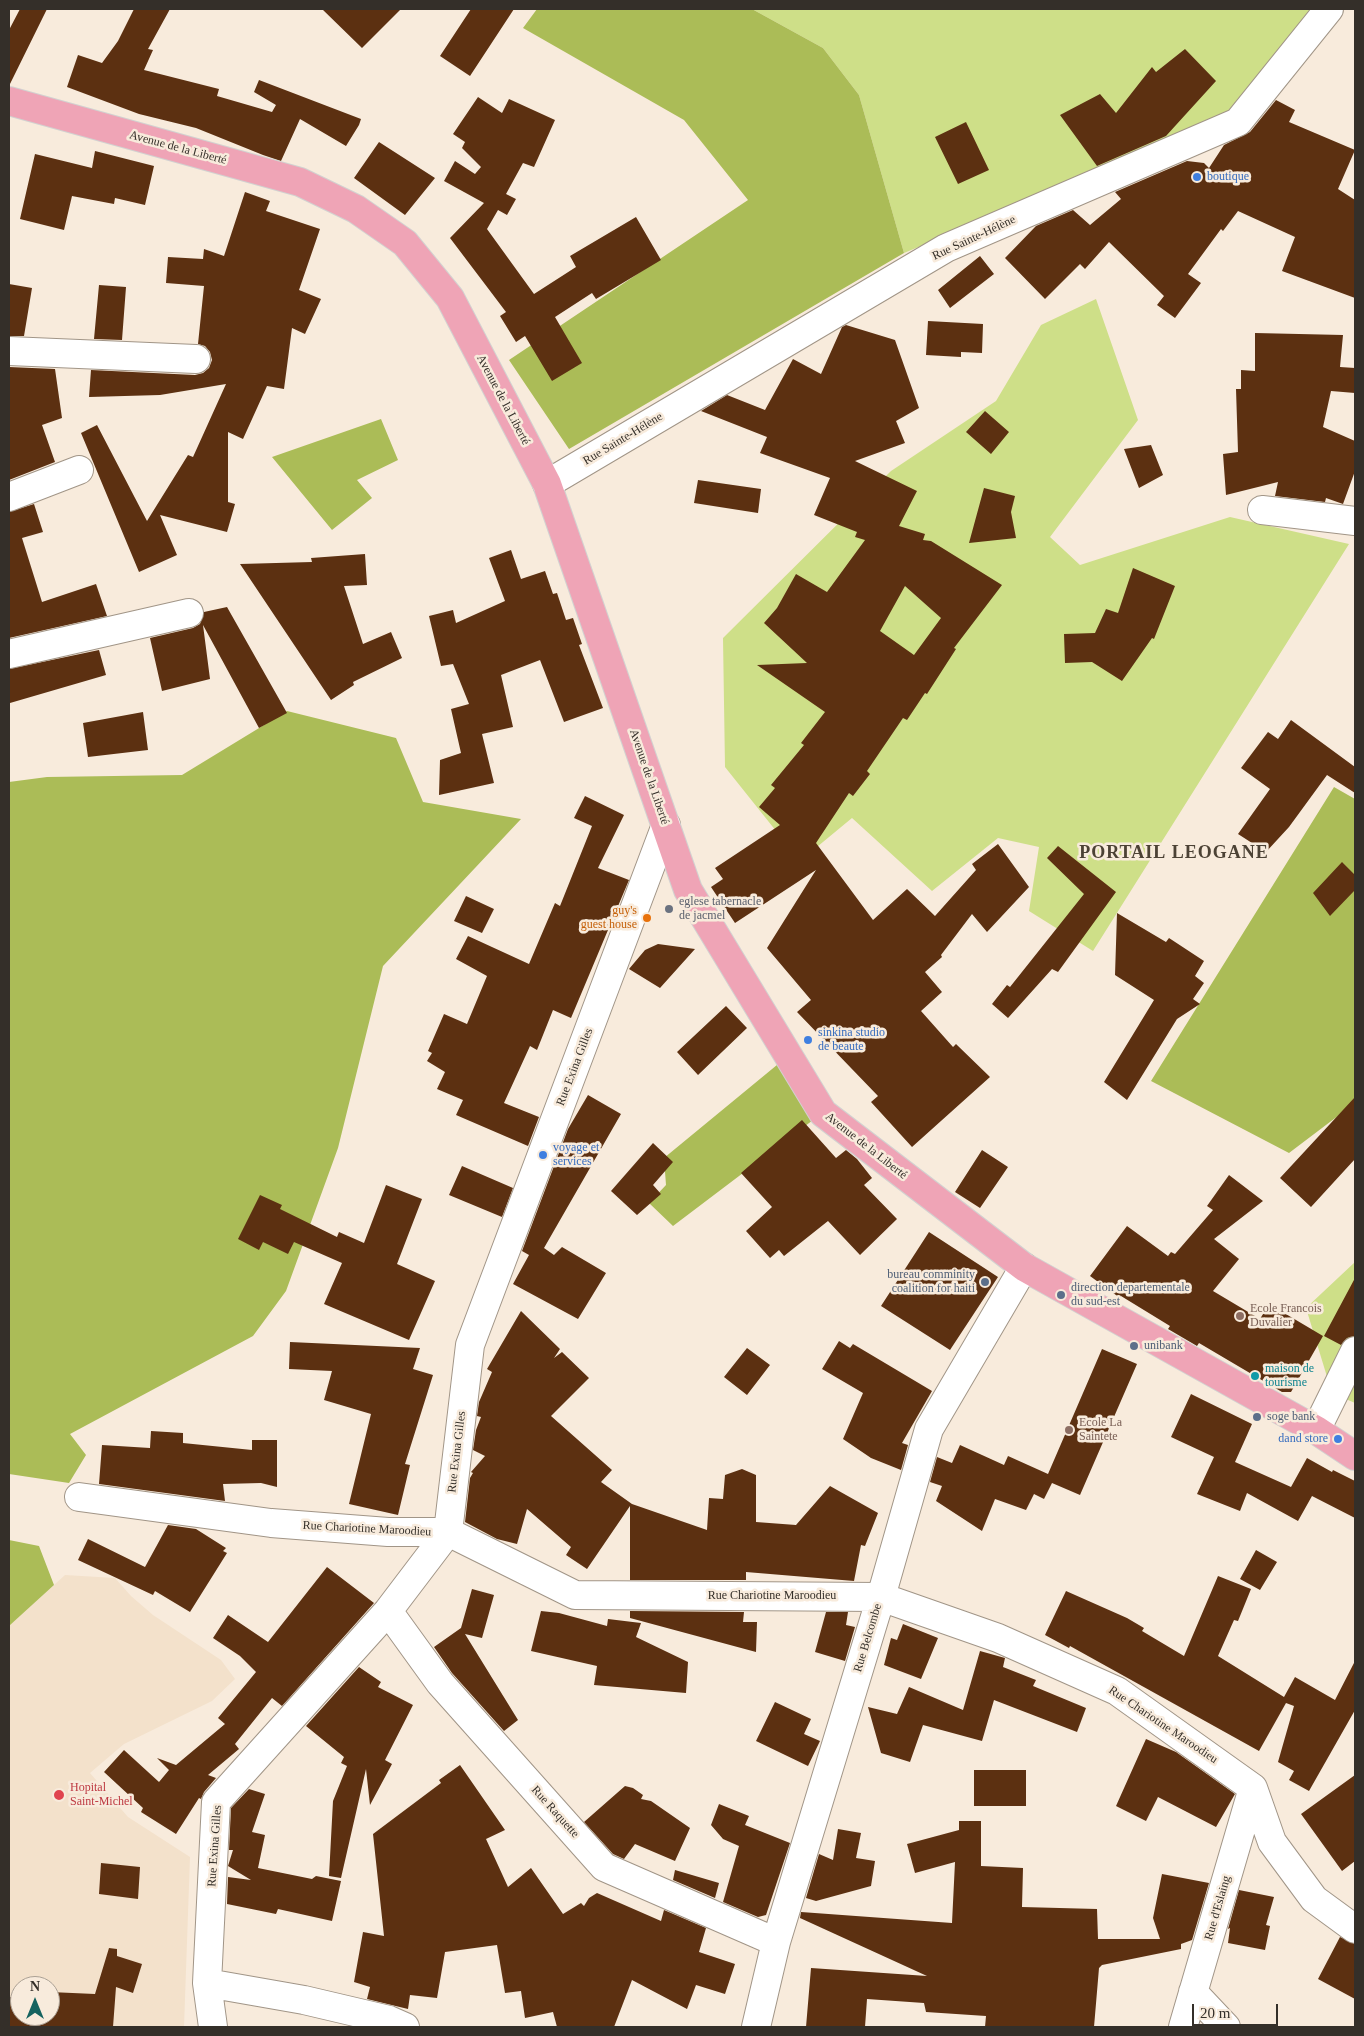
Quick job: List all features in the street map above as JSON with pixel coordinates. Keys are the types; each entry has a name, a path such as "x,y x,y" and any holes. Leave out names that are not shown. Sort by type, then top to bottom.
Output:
{"main road":[{"name":"Avenue de la Liberté","path":"9,102 300,182 356,209 405,243 450,298 547,484 688,890 823,1113 1024,1267 1316,1430 1355,1456"}],"street":[{"name":"Rue Sainte-Hélène","path":"547,484 946,248 1238,122 1329,9"},
{"path":"9,351 196,359"},
{"path":"9,497 79,470"},
{"path":"1262,510 1355,521"},
{"path":"9,654 189,613"},
{"name":"Rue Exina Gilles","path":"213,2027 207,1983 216,1802 388,1611 448,1532 470,1345 666,826"},
{"name":"Rue Belcombe","path":"756,2027 776,1942 881,1597 929,1429 1024,1267"},
{"path":"1316,1430 1355,1351"},
{"name":"Rue Chariotine Maroodieu","path":"79,1497 271,1523 388,1532 448,1532 576,1595 881,1597 998,1638 1117,1691 1253,1788"},
{"name":"Rue Raquette","path":"388,1611 440,1683 604,1868 776,1942"},
{"path":"1253,1788 1272,1842 1277,1849 1314,1899 1355,1929"},
{"name":"Rue d'Eslaing","path":"1183,2027 1253,1788"},
{"path":"207,1983 304,2000 389,2020 405,2027"},
{"path":"1193,1992 1226,2027"}],"shaded area":[{"name":"Hopital Saint-Michel","path":"65,1575 115,1578 131,1596 153,1615 221,1660 235,1679 212,1701 124,1744 90,1773 128,1817 190,1857 184,2027 9,2027 9,1626"}],"green space":[{"path":"537,9 752,9 823,48 859,95 904,253 569,449 509,360 748,200 684,120 523,28"},
{"path":"752,9 1323,9 1231,117 904,253 859,95 823,48"},
{"path":"1096,299 1138,420 1050,537 1080,565 1230,517 1349,544 1093,951 1029,911 1039,847 998,838 932,891 852,818 800,861 725,767 723,638 891,471 996,401 1041,325"},
{"path":"381,419 398,460 357,480 372,498 332,530 272,457"},
{"path":"287,711 396,738 423,802 521,819 383,966 338,1148 286,1291 253,1336 70,1434 86,1455 69,1483 9,1474 9,782 47,777 182,775"},
{"path":"1334,787 1355,799 1355,1103 1289,1153 1151,1081"},
{"path":"783,1060 817,1117 673,1226 649,1203 666,1185 664,1158"},
{"path":"1355,1262 1355,1403 1332,1393 1306,1308"},
{"path":"9,1540 39,1546 54,1585 9,1626"}],"building":[{"path":"20,9 47,9 9,86 9,30"},
{"path":"134,9 170,9 148,49 153,50 144,70 219,89 217,96 272,112 276,105 254,92 259,80 361,119 359,125 346,146 300,119 281,161 196,128 139,114 67,87 78,55 102,63 118,41"},
{"path":"322,9 401,9 362,48"},
{"path":"471,9 514,9 470,76 440,56"},
{"path":"1185,49 1216,81 1166,136 1097,166 1060,115 1100,94 1116,113 1152,67 1156,72"},
{"path":"478,97 502,113 509,99 555,120 534,167 523,163 506,194 516,199 507,215 498,210 487,229 534,294 576,267 570,256 636,217 661,260 596,299 592,293 555,317 582,363 552,381 525,336 516,342 500,316 506,312 450,238 484,203 444,181 455,161 475,174 481,167 462,148 465,142 453,134"},
{"path":"1276,100 1295,110 1289,122 1355,150 1338,189 1355,200 1355,298 1282,271 1295,237 1238,211 1223,231 1221,229 1188,274 1201,283 1175,318 1157,305 1164,296 1109,242 1085,269 1080,264 1045,299 1005,258 1036,226 1073,210 1090,225 1121,199 1115,192 1187,161 1204,163 1209,168 1224,145 1250,132"},
{"path":"966,122 989,170 958,184 935,137"},
{"path":"379,142 435,178 405,215 354,178"},
{"path":"95,151 154,166 145,205 115,198 114,204 72,196 64,230 20,219 35,154 92,168"},
{"path":"245,192 270,201 266,211 320,229 299,290 321,299 305,334 292,328 284,389 267,386 243,439 228,432 228,502 235,504 227,532 160,515 177,555 139,572 81,433 97,425 147,521 188,455 193,457 226,384 160,395 89,397 91,370 195,375 203,373 209,368 212,360 210,352 205,346 198,344 204,286 166,283 168,257 203,259 204,249 224,256"},
{"path":"980,256 994,274 950,308 938,290"},
{"path":"9,284 32,288 24,336 9,336"},
{"path":"99,285 126,287 122,340 94,339"},
{"path":"928,321 983,324 982,353 961,352 961,357 926,355"},
{"path":"846,325 895,340 919,408 896,421 905,443 855,461 917,491 899,526 925,534 923,540 931,541 1002,585 954,648 956,649 927,694 925,693 907,720 903,718 867,771 870,774 853,796 849,793 816,843 873,920 907,889 935,916 976,870 972,864 998,844 1029,887 987,932 972,914 941,955 942,957 925,972 942,992 921,1011 953,1047 956,1044 990,1077 912,1147 871,1102 878,1096 797,1012 811,1000 767,948 816,870 735,923 711,887 723,879 715,868 780,825 759,807 775,788 771,785 804,745 801,743 825,712 757,665 807,663 764,623 777,608 796,574 827,592 865,540 855,537 857,532 814,515 830,478 760,453 767,437 701,411 727,395 765,410 793,359 821,374 842,327","holes":["905,586 941,618 914,655 880,631"]},
{"path":"1255,333 1343,335 1340,367 1355,368 1355,393 1331,391 1323,427 1355,441 1355,471 1343,504 1326,498 1325,502 1275,496 1278,482 1226,495 1223,454 1238,452 1236,389 1241,389 1241,370 1255,371"},
{"path":"9,367 55,369 62,418 42,425 55,462 9,480"},
{"path":"985,411 1009,432 991,454 966,432"},
{"path":"1151,445 1163,475 1139,488 1124,449"},
{"path":"698,480 761,489 758,513 694,503"},
{"path":"984,488 1015,496 1011,512 1016,538 969,543"},
{"path":"34,504 43,532 22,538 42,602 96,584 107,616 9,638 9,512"},
{"path":"511,550 521,579 545,571 553,594 557,593 566,620 573,618 582,644 579,645 603,708 564,722 540,660 501,675 513,727 482,734 494,783 439,795 440,760 461,753 451,709 469,704 453,664 441,666 429,616 453,610 456,623 505,601 489,558"},
{"path":"365,554 367,585 344,586 363,644 391,632 402,658 353,682 354,685 331,700 240,564 312,562 311,558"},
{"path":"1133,568 1175,586 1154,639 1152,638 1122,681 1092,662 1065,663 1064,634 1095,633 1106,609 1118,613"},
{"path":"227,607 287,713 259,728 203,625 210,679 162,691 150,638 193,628 200,624 204,612"},
{"path":"99,650 106,675 10,703 9,669"},
{"path":"143,712 148,750 88,757 83,723"},
{"path":"1291,720 1355,767 1355,793 1327,775 1289,827 1266,852 1238,834 1270,789 1241,768 1268,732 1278,739"},
{"path":"585,796 624,815 598,868 629,880 571,1018 553,1010 537,1050 530,1046 504,1103 539,1117 528,1146 456,1115 463,1100 437,1089 445,1072 427,1061 432,1053 428,1051 444,1014 467,1024 487,976 456,959 468,936 529,964 555,903 560,906 592,826 574,818"},
{"path":"1058,846 1116,892 1058,972 1052,969 1008,1018 992,1004 1007,985 1010,987 1084,894 1047,858"},
{"path":"1342,862 1355,875 1355,890 1330,916 1313,893"},
{"path":"466,896 494,909 482,933 454,921"},
{"path":"1117,913 1166,942 1169,938 1204,961 1195,976 1204,983 1193,999 1200,1004 1177,1019 1127,1100 1104,1082 1154,1000 1115,975"},
{"path":"658,944 695,949 660,988 629,969 645,950"},
{"path":"726,1006 747,1028 698,1075 677,1052"},
{"path":"588,1095 621,1114 544,1248 554,1255 562,1247 606,1273 578,1319 513,1284 529,1255 522,1251 568,1129"},
{"path":"1355,1097 1355,1159 1311,1207 1280,1178"},
{"path":"802,1120 836,1158 846,1150 857,1159 872,1178 864,1185 897,1219 860,1255 828,1221 784,1256 779,1250 770,1258 746,1231 772,1207 741,1173"},
{"path":"653,1143 673,1162 653,1185 661,1194 637,1215 611,1191"},
{"path":"982,1150 1008,1167 980,1208 955,1192"},
{"path":"462,1166 513,1188 502,1217 449,1195"},
{"path":"1229,1175 1263,1201 1214,1239 1239,1259 1213,1291 1260,1319 1269,1304 1323,1336 1291,1392 1282,1392 1199,1343 1197,1346 1168,1329 1170,1326 1121,1296 1120,1298 1090,1276 1127,1226 1168,1256 1171,1252 1175,1254 1213,1210 1207,1206"},
{"path":"386,1185 422,1199 397,1264 435,1281 409,1340 324,1304 342,1263 294,1242 288,1254 263,1242 259,1250 238,1239 260,1195 282,1205 280,1209 337,1237 339,1232 364,1243"},
{"path":"929,1232 998,1277 950,1350 881,1306"},
{"path":"1355,1278 1355,1336 1347,1338 1341,1345 1324,1336"},
{"path":"521,1311 560,1349 554,1358 562,1352 589,1378 551,1416 612,1470 601,1482 632,1504 707,1530 709,1498 723,1499 725,1475 742,1469 756,1475 756,1522 796,1525 830,1486 878,1513 865,1546 861,1545 854,1581 746,1572 746,1580 630,1580 630,1506 587,1569 566,1555 571,1547 527,1509 517,1544 497,1539 465,1522 470,1478 473,1473 471,1472 485,1456 473,1450 476,1430 481,1417 477,1416 479,1402 492,1372 487,1369"},
{"path":"839,1341 850,1348 853,1344 932,1391 902,1443 908,1445 901,1470 871,1458 843,1439 863,1393 822,1369"},
{"path":"290,1342 420,1348 413,1369 433,1375 405,1464 410,1465 398,1515 349,1504 371,1414 324,1400 332,1371 289,1369"},
{"path":"747,1348 770,1365 747,1395 724,1377"},
{"path":"1102,1349 1137,1364 1080,1495 1052,1483 1044,1499 1034,1494 1026,1510 995,1499 982,1531 936,1501 942,1486 930,1482 937,1457 952,1463 960,1445 1004,1465 1008,1456 1048,1474"},
{"path":"1191,1394 1252,1424 1235,1462 1291,1487 1307,1458 1332,1472 1333,1470 1355,1481 1355,1518 1312,1496 1298,1521 1247,1493 1240,1511 1197,1494 1214,1457 1171,1437"},
{"path":"151,1431 183,1433 183,1443 252,1450 252,1440 277,1440 277,1487 261,1483 223,1484 225,1501 99,1484 102,1445 150,1448"},
{"path":"168,1525 196,1529 226,1548 223,1551 227,1553 190,1612 155,1591 153,1595 78,1560 88,1539 145,1567"},
{"path":"1256,1550 1277,1562 1260,1590 1240,1579"},
{"path":"327,1567 374,1603 282,1706 272,1698 235,1744 239,1749 208,1775 216,1778 204,1792 201,1799 199,1798 176,1834 141,1812 143,1808 104,1772 124,1750 159,1782 169,1770 157,1758 176,1765 225,1724 218,1718 256,1672 240,1656 213,1638 228,1615 268,1642"},
{"path":"1218,1576 1251,1589 1238,1621 1234,1620 1218,1656 1284,1697 1295,1677 1335,1700 1355,1661 1355,1710 1309,1791 1289,1780 1294,1771 1278,1762 1294,1706 1286,1703 1259,1751 1070,1646 1069,1648 1045,1635 1066,1591 1127,1618 1144,1628 1142,1631 1184,1656"},
{"path":"472,1589 494,1595 482,1638 465,1634 518,1720 504,1731 452,1673 434,1647 461,1628"},
{"path":"541,1611 559,1613 607,1626 608,1619 641,1623 636,1637 688,1662 686,1693 594,1685 597,1666 531,1651"},
{"path":"630,1611 744,1612 743,1622 757,1622 756,1652 630,1618"},
{"path":"826,1612 848,1612 846,1625 855,1627 845,1661 815,1652"},
{"path":"903,1624 938,1638 921,1679 884,1665 891,1638 897,1640"},
{"path":"980,1651 1005,1658 1003,1667 1036,1680 1033,1686 1086,1708 1077,1732 994,1700 982,1741 923,1725 910,1762 881,1753 868,1707 897,1714 909,1687 963,1710"},
{"path":"359,1667 381,1682 378,1687 413,1705 385,1760 392,1764 370,1805 366,1769 341,1878 329,1876 333,1801 347,1766 341,1763 344,1757 306,1726"},
{"path":"775,1702 811,1719 804,1734 820,1741 808,1766 756,1741"},
{"path":"1146,1739 1176,1752 1235,1794 1216,1827 1158,1797 1146,1821 1116,1806"},
{"path":"460,1765 505,1830 486,1839 508,1887 531,1868 563,1914 581,1903 584,1906 589,1898 597,1893 661,1921 664,1910 706,1928 699,1952 735,1964 725,1994 696,1985 687,2009 632,1980 614,2027 557,2027 553,2012 525,2018 521,1991 505,1993 497,1945 445,1952 437,1998 410,1995 408,2009 367,1999 370,1987 354,1982 363,1932 384,1936 373,1834 441,1783 439,1780"},
{"path":"974,1770 1026,1770 1026,1806 974,1806"},
{"path":"1355,1775 1355,1861 1342,1871 1301,1814"},
{"path":"625,1786 633,1788 643,1795 641,1799 651,1801 690,1828 675,1861 635,1844 624,1859 613,1854 584,1822"},
{"path":"249,1789 265,1794 252,1832 265,1835 258,1868 312,1879 316,1876 341,1881 332,1921 278,1909 276,1914 227,1904 228,1877 251,1880 228,1866 233,1850 229,1850 231,1808"},
{"path":"719,1804 749,1816 745,1825 790,1843 766,1915 758,1917 723,1902 739,1846 723,1839 711,1825"},
{"path":"959,1821 981,1821 981,1866 1023,1868 1022,1907 1097,1909 1098,1939 1160,1939 1153,1918 1162,1874 1209,1883 1192,1940 1181,1944 1181,1949 1102,1965 1099,1968 1094,2027 985,2027 986,2016 926,2012 924,2003 867,1999 865,2027 806,2027 811,1968 927,1976 800,1918 801,1912 952,1923 955,1862 915,1873 907,1844 959,1830"},
{"path":"838,1829 861,1833 856,1858 875,1861 871,1886 816,1901 806,1898 819,1854 833,1860"},
{"path":"101,1863 140,1867 138,1899 99,1894"},
{"path":"675,1870 719,1883 715,1898 673,1880"},
{"path":"1239,1890 1274,1897 1266,1925 1270,1926 1265,1950 1228,1943 1230,1928 1228,1929"},
{"path":"1340,1937 1355,1944 1355,1999 1318,1979"},
{"path":"109,1948 117,1949 117,1956 142,1964 133,1993 116,1987 113,2027 9,2027 9,1997 10,2026 60,2026 60,1992 95,1994"}],"place":[{"name":"boutique","path":"1197,177"},
{"name":"eglese tabernacle de jacmel","path":"669,909"},
{"name":"guy's guest house","path":"647,918"},
{"name":"sinkina studio de beaute","path":"808,1040"},
{"name":"voyage et services","path":"543,1155"},
{"name":"bureau comminity coalition for haiti","path":"985,1282"},
{"name":"direction departementale du sud-est","path":"1061,1295"},
{"name":"Ecole Francois Duvalier","path":"1240,1316"},
{"name":"unibank","path":"1134,1346"},
{"name":"maison de tourisme","path":"1255,1376"},
{"name":"soge bank","path":"1257,1417"},
{"name":"Ecole La Saintete","path":"1069,1430"},
{"name":"dand store","path":"1338,1439"},
{"name":"Hopital Saint-Michel","path":"59,1795"}],"district":[{"name":"PORTAIL LEOGANE","path":"1174,853"}]}
